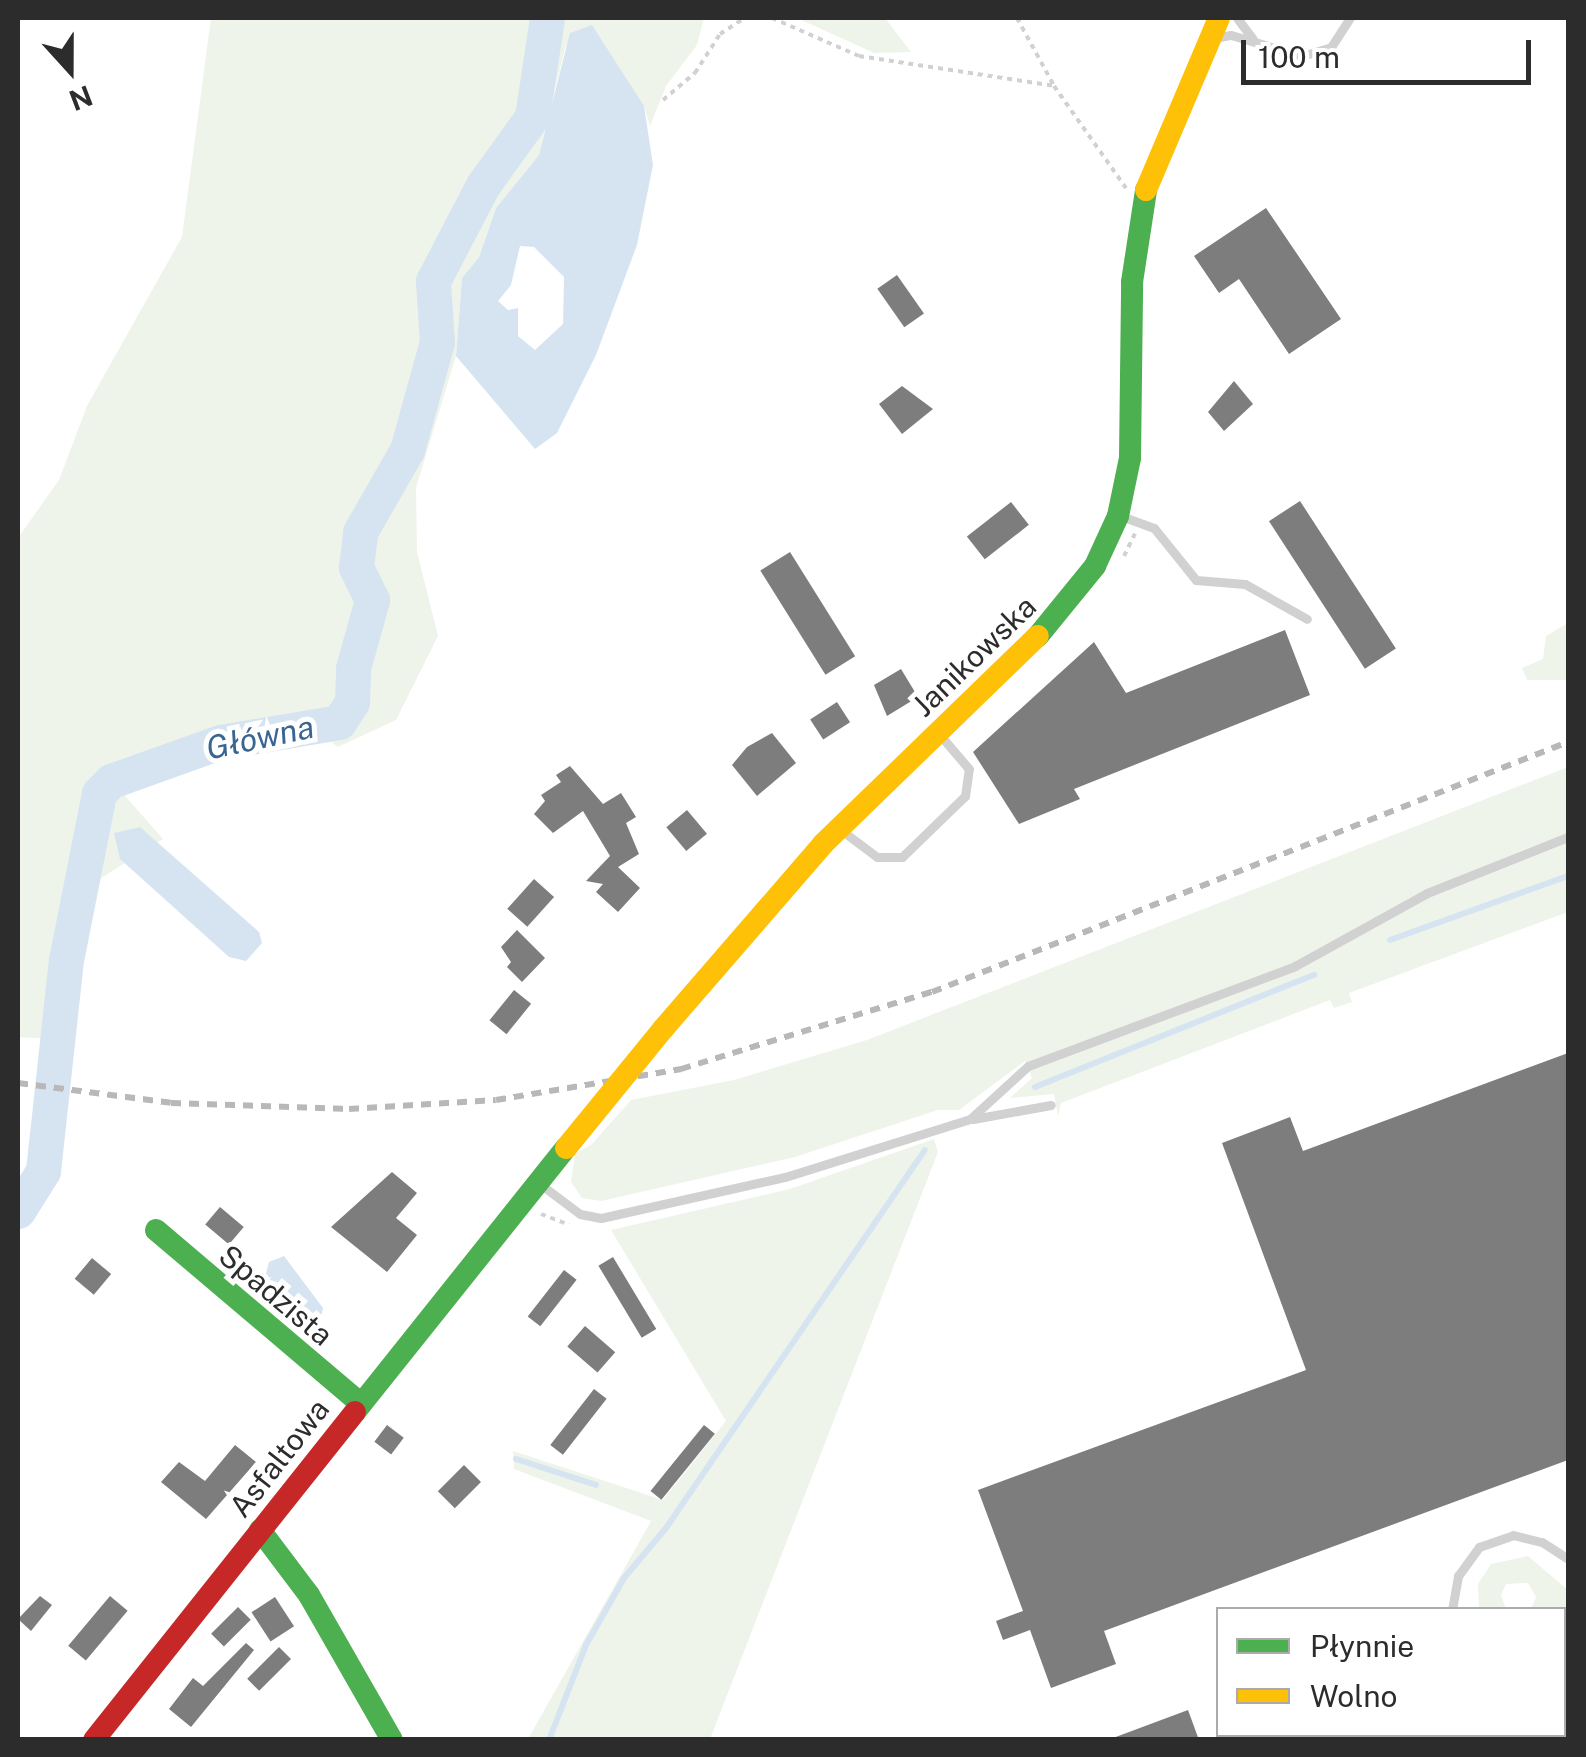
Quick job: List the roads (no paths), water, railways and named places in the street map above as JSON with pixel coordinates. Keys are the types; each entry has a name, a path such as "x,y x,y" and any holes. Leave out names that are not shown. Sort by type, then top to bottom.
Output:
{"street":[{"name":"Janikowska","path":"512,1214 662,1029 839,829 1056,619 1128,518 1132,282 1142,207 1162,138 1219,18"},
{"name":"Asfaltowa","path":"94,1740 512,1214"},
{"name":"Spadzista","path":"156,1230 361,1404"},
{"path":"260,1530 309,1594 392,1740"}],"lane":[{"path":"1236,18 1254,40"},
{"path":"1207,40 1232,34 1302,56 1331,47 1350,18"},
{"path":"1128,518 1154,528 1196,580 1245,584 1307,620"},
{"path":"839,829 877,857 902,857 965,796 969,769 938,732"},
{"path":"970,1119 1028,1066 1295,966 1426,893 1568,837"},
{"path":"538,1182 580,1214 601,1218 785,1177 970,1119 1051,1105"},
{"path":"1453,1607 1458,1576 1480,1547 1513,1536 1542,1542 1568,1560"}],"water":[{"path":"592,25 644,106 653,165 637,245 596,355 557,433 535,449 456,356 462,278 479,257 496,208 539,155 570,33","holes":["520,246 534,247 564,277 563,324 535,350 518,336 518,308 508,310 498,301 511,285"]},
{"path":"140,827 259,932 262,943 246,961 229,957 120,859 114,833"},
{"path":"284,1256 323,1308 318,1332 261,1293 269,1262"}],"waterway":[{"name":"Główna","path":"18,1211 43,1171 66,960 99,793 111,781 220,742 339,722 352,702 353,668 372,600 356,567 360,532 407,450 437,342 433,281 483,185 532,117 547,18"},
{"path":"1390,940 1568,876"},
{"path":"1035,1087 1314,975"},
{"path":"549,1740 586,1645 624,1578 666,1528 925,1150"},
{"path":"516,1459 596,1485"}],"railway":[{"path":"18,1083 171,1103 349,1109 496,1100 681,1069 932,992 1568,742"}]}
